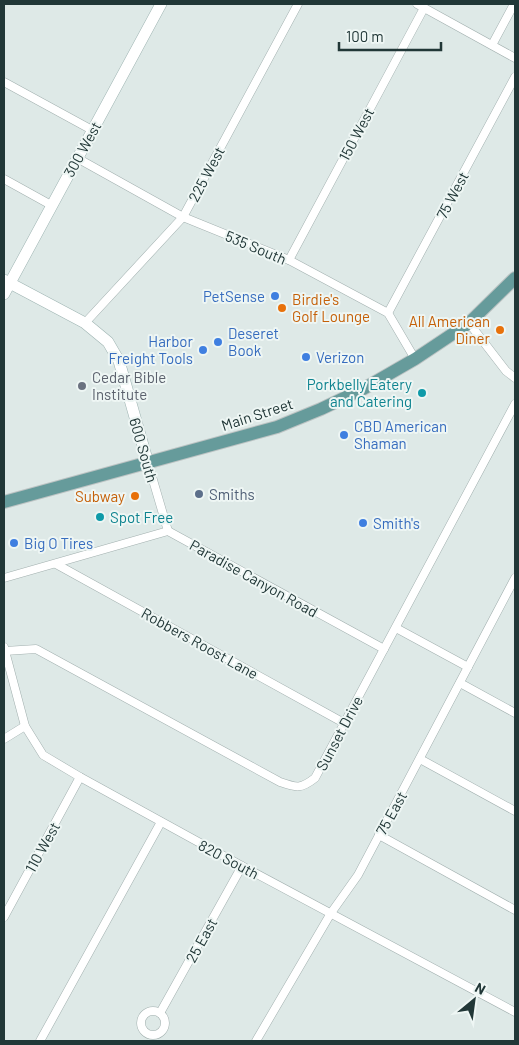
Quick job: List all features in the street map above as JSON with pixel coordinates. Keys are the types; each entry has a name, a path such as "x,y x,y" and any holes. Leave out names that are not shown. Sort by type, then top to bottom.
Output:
{"main road":[{"name":"Main Street","path":"4,502 277,427 321,409 363,389 416,359 469,324 515,278"}],"street":[{"name":"300 West","path":"6,286 161,4"},
{"name":"225 West","path":"85,323 183,217 298,4"},
{"path":"492,45 514,4"},
{"path":"421,6 515,58"},
{"name":"150 West","path":"289,260 421,6"},
{"name":"75 West","path":"388,313 515,77"},
{"path":"4,82 92,130"},
{"name":"535 South","path":"77,158 183,217 289,260 388,313"},
{"path":"4,179 52,205"},
{"name":"600 South","path":"6,286 85,323 108,342 119,361 168,531"},
{"path":"388,313 416,359"},
{"path":"469,324 506,371 515,378"},
{"name":"Sunset Drive","path":"4,649 36,649 280,782 294,787 304,786 315,778 515,404"},
{"path":"4,578 168,531"},
{"name":"Paradise Canyon Road","path":"168,531 384,649"},
{"name":"Robbers Roost Lane","path":"56,564 344,723"},
{"name":"75 East","path":"256,1041 331,913 358,875 515,578"},
{"path":"396,628 468,667"},
{"name":"820 South","path":"4,649 25,726 43,755 80,778 515,1012"},
{"path":"460,683 515,713"},
{"path":"4,739 25,726"},
{"path":"420,759 515,811"},
{"name":"110 West","path":"4,917 80,778"},
{"path":"40,1041 161,822"},
{"path":"379,835 515,910"},
{"name":"25 East","path":"160,1013 242,866"}],"place":[{"name":"PetSense","path":"275,296"},
{"name":"Birdie's Golf Lounge","path":"282,308"},
{"name":"All American Diner","path":"500,330"},
{"name":"Deseret Book","path":"218,342"},
{"name":"Harbor Freight Tools","path":"203,350"},
{"name":"Verizon","path":"306,357"},
{"name":"Cedar Bible Institute","path":"82,386"},
{"name":"Porkbelly Eatery and Catering","path":"422,393"},
{"name":"CBD American Shaman","path":"344,435"},
{"name":"Smiths","path":"199,494"},
{"name":"Subway","path":"135,496"},
{"name":"Spot Free","path":"100,517"},
{"name":"Smith's","path":"363,523"},
{"name":"Big O Tires","path":"14,543"}]}
